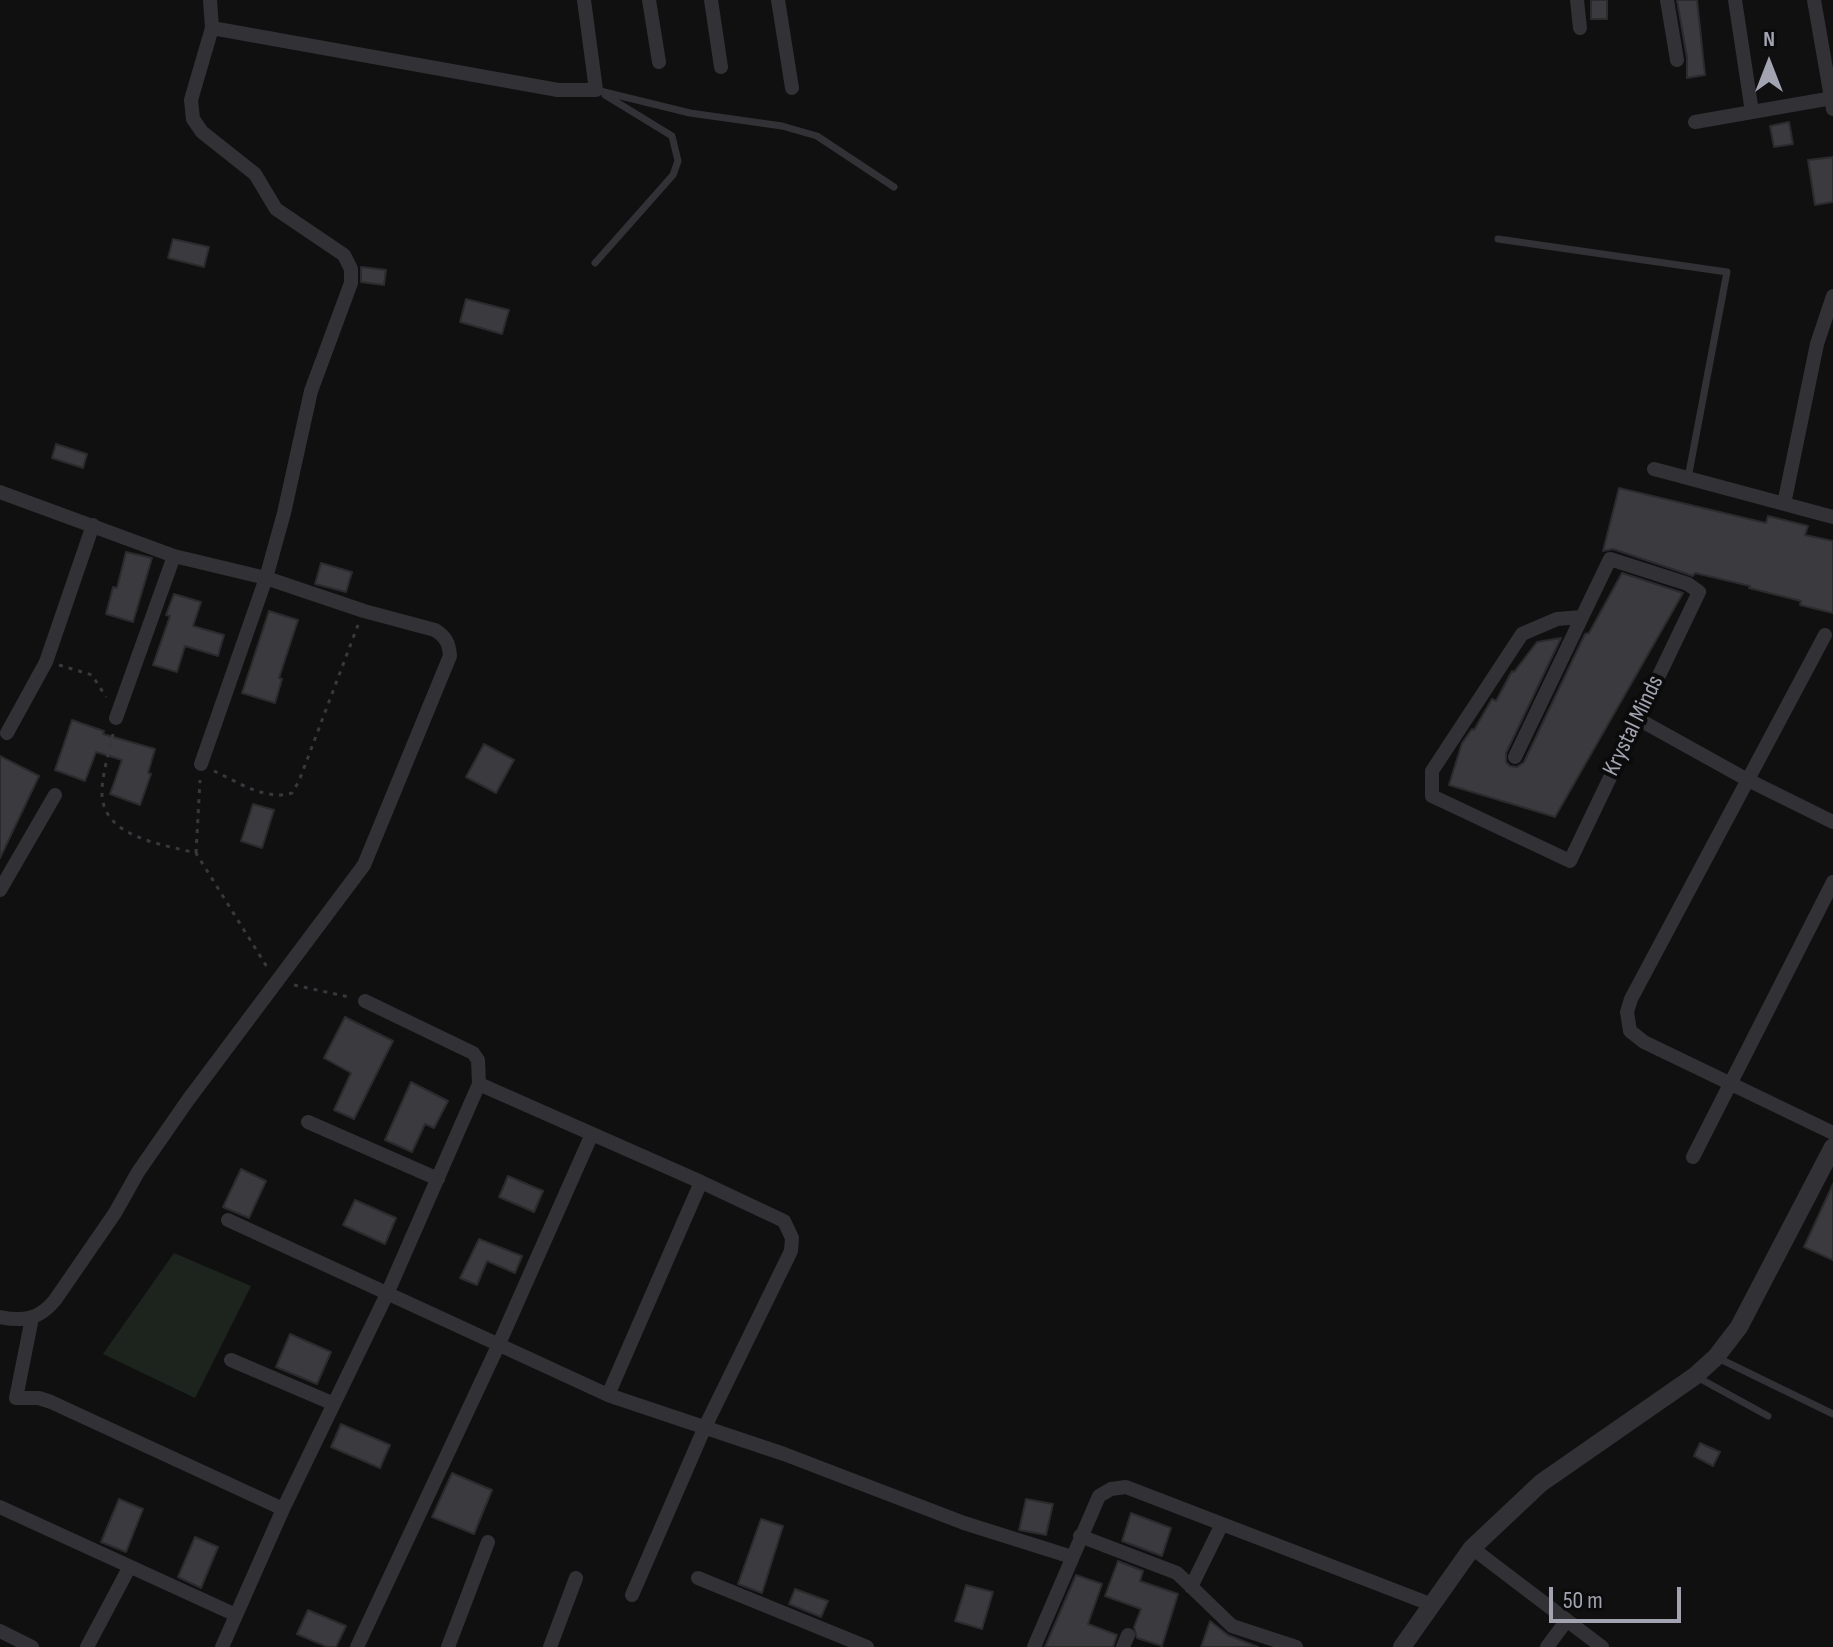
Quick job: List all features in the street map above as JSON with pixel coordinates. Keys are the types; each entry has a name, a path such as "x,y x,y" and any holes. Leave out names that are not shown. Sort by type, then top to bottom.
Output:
{"street":[{"path":"201,764 266,578 311,391 351,283 351,269 344,255 276,209 255,174 202,132 193,119 191,100 212,28 210,0"},
{"path":"212,28 558,90 596,90 584,0"},
{"path":"649,0 659,62"},
{"path":"711,0 721,67"},
{"path":"778,0 792,88"},
{"path":"1577,0 1580,28"},
{"path":"1667,0 1677,60"},
{"path":"1735,0 1752,112"},
{"path":"1695,122 1832,102 1814,0"},
{"path":"1784,504 1817,344 1833,296"},
{"path":"1654,469 1833,517"},
{"path":"0,492 174,556 266,578 364,611 435,630 449,644 450,656 364,865 138,1172 115,1213 47,1311 17,1321 0,1317"},
{"path":"7,733 46,662 93,525"},
{"path":"116,718 174,556"},
{"name":"Krystal Minds","path":"1610,559 1688,584 1699,592 1570,861 1432,796 1432,771 1522,634 1557,619 1582,617 1610,559"},
{"path":"1515,757 1582,617"},
{"path":"1825,635 1746,779 1627,1012 1630,1031 1644,1042 1833,1133"},
{"path":"1638,719 1746,779 1833,822"},
{"path":"0,890 55,795"},
{"path":"1693,1157 1833,882"},
{"path":"222,1647 283,1509 387,1294 479,1084 478,1060 473,1053 365,1001"},
{"path":"479,1084 784,1221 792,1238 791,1251 704,1429 632,1595"},
{"path":"308,1122 438,1179"},
{"path":"357,1647 498,1346 592,1134"},
{"path":"1402,1647 1472,1548 1541,1483 1695,1376 1716,1357 1739,1327 1833,1147"},
{"path":"608,1395 701,1182"},
{"path":"228,1220 608,1395 784,1454 964,1523 1072,1557"},
{"path":"32,1318 16,1398 39,1398 51,1402 283,1509"},
{"path":"231,1360 334,1404"},
{"path":"1034,1647 1099,1496 1111,1489 1126,1487 1430,1604"},
{"path":"0,1507 236,1615"},
{"path":"1191,1587 1222,1524"},
{"path":"1080,1536 1177,1573 1232,1626 1296,1647"},
{"path":"448,1647 488,1542"},
{"path":"1472,1548 1602,1647"},
{"path":"87,1647 129,1568"},
{"path":"550,1647 576,1578"},
{"path":"698,1578 867,1647"},
{"path":"1547,1647 1567,1620"},
{"path":"0,1631 32,1647"}],"lane":[{"path":"596,90 690,113 782,126 817,136 894,187"},
{"path":"595,263 673,175 678,161 672,136 596,90"},
{"path":"1498,239 1727,272 1688,478"},
{"path":"1716,1357 1833,1414"},
{"path":"1695,1376 1768,1416"}],"path":[{"path":"364,611 292,793 280,796 255,790 201,764 196,853 276,981 365,1001"},
{"path":"46,662 73,667 92,675 116,718 102,789 104,811 117,826 147,840 196,853"}],"shaded area":[{"path":"174,1253 251,1286 195,1398 103,1354"}],"building":[{"path":"1591,0 1607,0 1607,19 1591,19"},
{"path":"1677,0 1697,0 1705,75 1687,78 1687,58"},
{"path":"1789,122 1793,144 1774,147 1770,126"},
{"path":"1833,157 1833,202 1815,205 1808,160"},
{"path":"173,239 209,247 204,267 168,258"},
{"path":"361,267 386,270 384,285 361,282"},
{"path":"466,299 509,310 502,334 460,322"},
{"path":"56,444 87,454 83,468 52,458"},
{"path":"1619,488 1766,523 1768,516 1808,526 1805,535 1833,541 1833,613 1800,605 1801,601 1750,586 1695,573 1693,576 1613,549 1603,551"},
{"path":"126,552 152,558 133,622 106,614 113,587 117,588"},
{"path":"321,563 352,572 346,592 315,584"},
{"path":"1622,573 1683,593 1555,817 1449,785 1462,743 1474,730 1492,699 1496,701 1512,671 1537,642 1561,638 1506,753 1506,762 1510,766 1517,767 1524,762 1585,634 1589,633"},
{"path":"174,594 201,602 193,626 224,635 218,656 185,646 177,672 153,665 170,616 166,615"},
{"path":"269,611 298,620 279,678 282,679 275,703 242,693"},
{"path":"72,720 104,731 103,734 155,749 148,773 151,774 140,805 110,794 122,760 96,752 85,781 55,770"},
{"path":"484,744 514,760 496,793 466,777"},
{"path":"0,756 39,776 0,858"},
{"path":"253,804 274,810 262,848 241,841"},
{"path":"345,1017 393,1041 354,1119 334,1110 351,1073 324,1058"},
{"path":"411,1082 448,1101 434,1128 425,1124 412,1152 385,1140"},
{"path":"241,1169 266,1181 249,1218 223,1207"},
{"path":"508,1176 543,1191 534,1212 499,1197"},
{"path":"1833,1184 1833,1260 1804,1247"},
{"path":"355,1200 396,1218 385,1244 343,1225"},
{"path":"479,1239 522,1256 515,1273 487,1261 477,1285 460,1278"},
{"path":"290,1334 331,1352 317,1384 276,1367"},
{"path":"341,1424 390,1445 380,1468 331,1447"},
{"path":"1700,1443 1720,1452 1713,1466 1694,1456"},
{"path":"452,1473 492,1490 474,1534 432,1517"},
{"path":"119,1499 143,1509 126,1552 101,1542"},
{"path":"1026,1499 1053,1504 1046,1535 1019,1530"},
{"path":"1131,1513 1171,1528 1162,1556 1122,1541"},
{"path":"761,1519 783,1526 762,1593 738,1584"},
{"path":"195,1537 218,1547 201,1588 178,1577"},
{"path":"1118,1561 1143,1571 1140,1581 1178,1594 1162,1646 1137,1638 1134,1627 1141,1609 1105,1596"},
{"path":"1076,1575 1102,1584 1088,1624 1117,1635 1113,1647 1045,1647"},
{"path":"966,1585 993,1592 982,1629 955,1621"},
{"path":"795,1589 828,1601 821,1617 789,1604"},
{"path":"308,1610 346,1626 336,1647 327,1647 297,1634"},
{"path":"1210,1621 1228,1635 1258,1647 1201,1647"}]}
